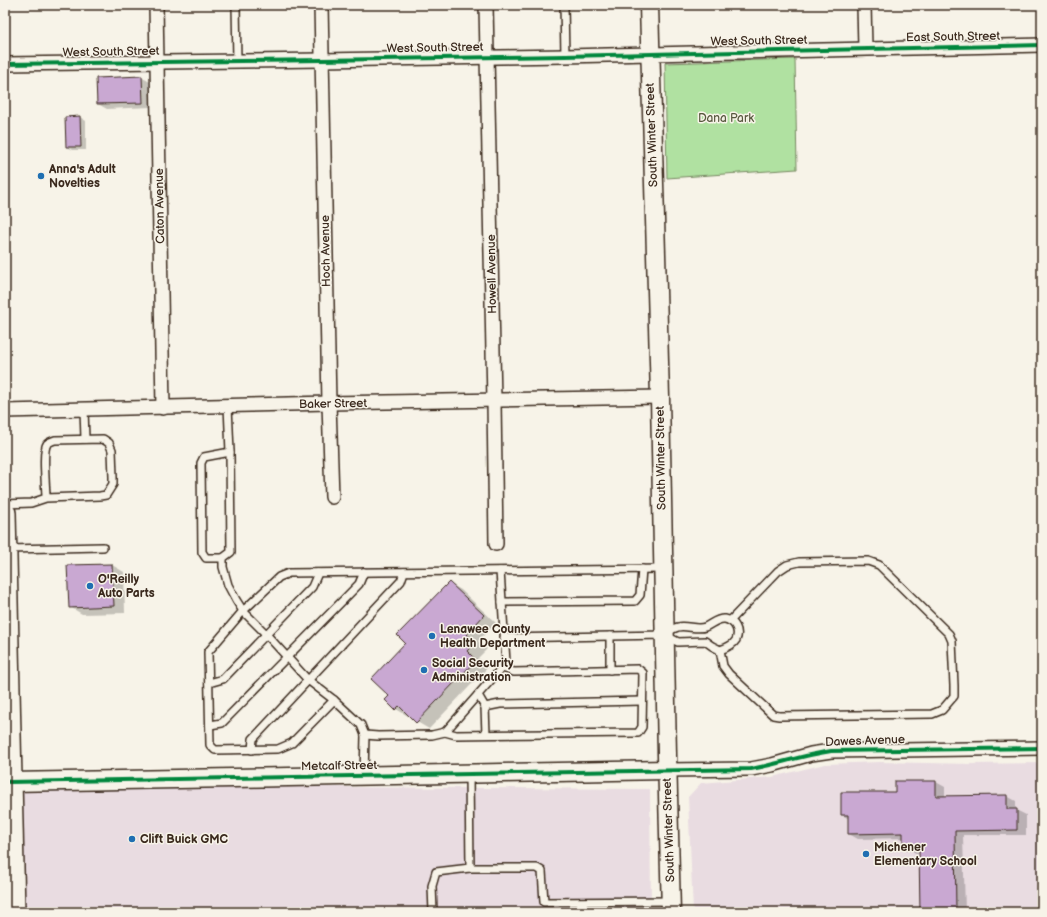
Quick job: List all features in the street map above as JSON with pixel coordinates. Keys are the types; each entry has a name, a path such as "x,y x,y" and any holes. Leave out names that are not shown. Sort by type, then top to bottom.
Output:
{"main road":[{"path":"5,513 8,782 14,912"}],"street":[{"name":"Caton Avenue","path":"156,5 163,408"},
{"name":"Hoch Avenue","path":"321,5 332,497"},
{"name":"Howell Avenue","path":"486,5 496,544"},
{"name":"South Winter Street","path":"648,5 660,397 671,906"},
{"path":"864,5 865,48"},
{"name":"East South Street","path":"865,48 1042,45"},
{"name":"West South Street","path":"5,64 565,56 865,48"},
{"name":"Baker Street","path":"5,411 660,397"},
{"name":"Dawes Avenue","path":"667,770 751,769 772,765 811,754 831,751 1042,748"},
{"name":"Metcalf Street","path":"8,782 667,770"}],"lane":[{"path":"236,5 237,61"},
{"path":"564,5 565,56"},
{"path":"228,406 230,452 232,552 222,558 206,558 202,552 201,463 204,457 230,452"},
{"path":"84,409 86,439"},
{"path":"5,504 31,503 46,498 106,495 113,484 112,450 109,443 103,439 86,439 55,440 46,445 44,453 46,498"},
{"path":"5,537 103,547"},
{"path":"222,558 228,585 243,611 308,680 334,700 361,725 365,735 364,776"},
{"path":"720,650 723,666 729,674 773,715 932,714 942,710 954,696 952,641 949,634 879,564 868,561 799,562 786,564 730,620"},
{"path":"502,602 635,601 640,595 642,569"},
{"path":"334,700 292,744 278,749 215,750 210,745 208,652 243,611 279,577 289,574 663,569"},
{"path":"445,732 506,662 500,571"},
{"path":"210,725 222,723 359,584 364,572"},
{"path":"252,750 253,739 401,581 404,572"},
{"path":"209,683 223,679 312,587 318,573"},
{"path":"504,638 664,634 678,627 705,627 723,618 730,620 736,626 737,632 736,641 728,647 720,650 705,641 678,642 664,634"},
{"path":"705,627 705,641"},
{"path":"610,636 610,670"},
{"path":"365,735 432,735 445,732 456,735 638,733 642,727 643,673 638,669 514,672 502,668"},
{"path":"478,695 486,707 486,734"},
{"path":"486,707 500,704 642,701"},
{"path":"469,774 470,868"},
{"path":"433,912 432,886 436,872 470,868 537,868 542,871 544,902 671,906"}],"shaded area":[{"name":"Michener Elementary School","path":"880,762 971,764 1042,763 1042,912 693,912 688,797 701,783 772,777 825,764"},
{"path":"5,785 650,789 651,912 5,912"}],"green space":[{"name":"Dana Park","path":"795,59 797,169 667,178 665,63"}],"building":[{"path":"142,76 143,103 97,104 96,78"},
{"path":"80,116 81,147 66,147 65,117"},
{"name":"O'Reilly Auto Parts","path":"112,564 114,606 69,608 67,565"},
{"path":"449,582 484,615 467,634 475,642 467,651 476,660 416,723 399,706 395,710 385,700 389,696 371,679 405,643 397,635"},
{"path":"895,781 936,781 936,796 1007,795 1007,809 1017,809 1017,830 955,831 956,912 920,912 919,849 907,849 906,842 903,842 903,833 848,834 848,815 841,815 841,792 895,792"}],"cycle path":[{"path":"5,64 565,56 1042,45"},
{"path":"5,781 751,769 831,751 1042,748"}],"place":[{"name":"Anna's Adult Novelties","path":"41,176"},
{"name":"O'Reilly Auto Parts","path":"90,586"},
{"name":"Lenawee County Health Department","path":"432,636"},
{"name":"Social Security Administration","path":"424,670"},
{"name":"Clift Buick GMC","path":"132,839"},
{"name":"Michener Elementary School","path":"866,854"}]}
